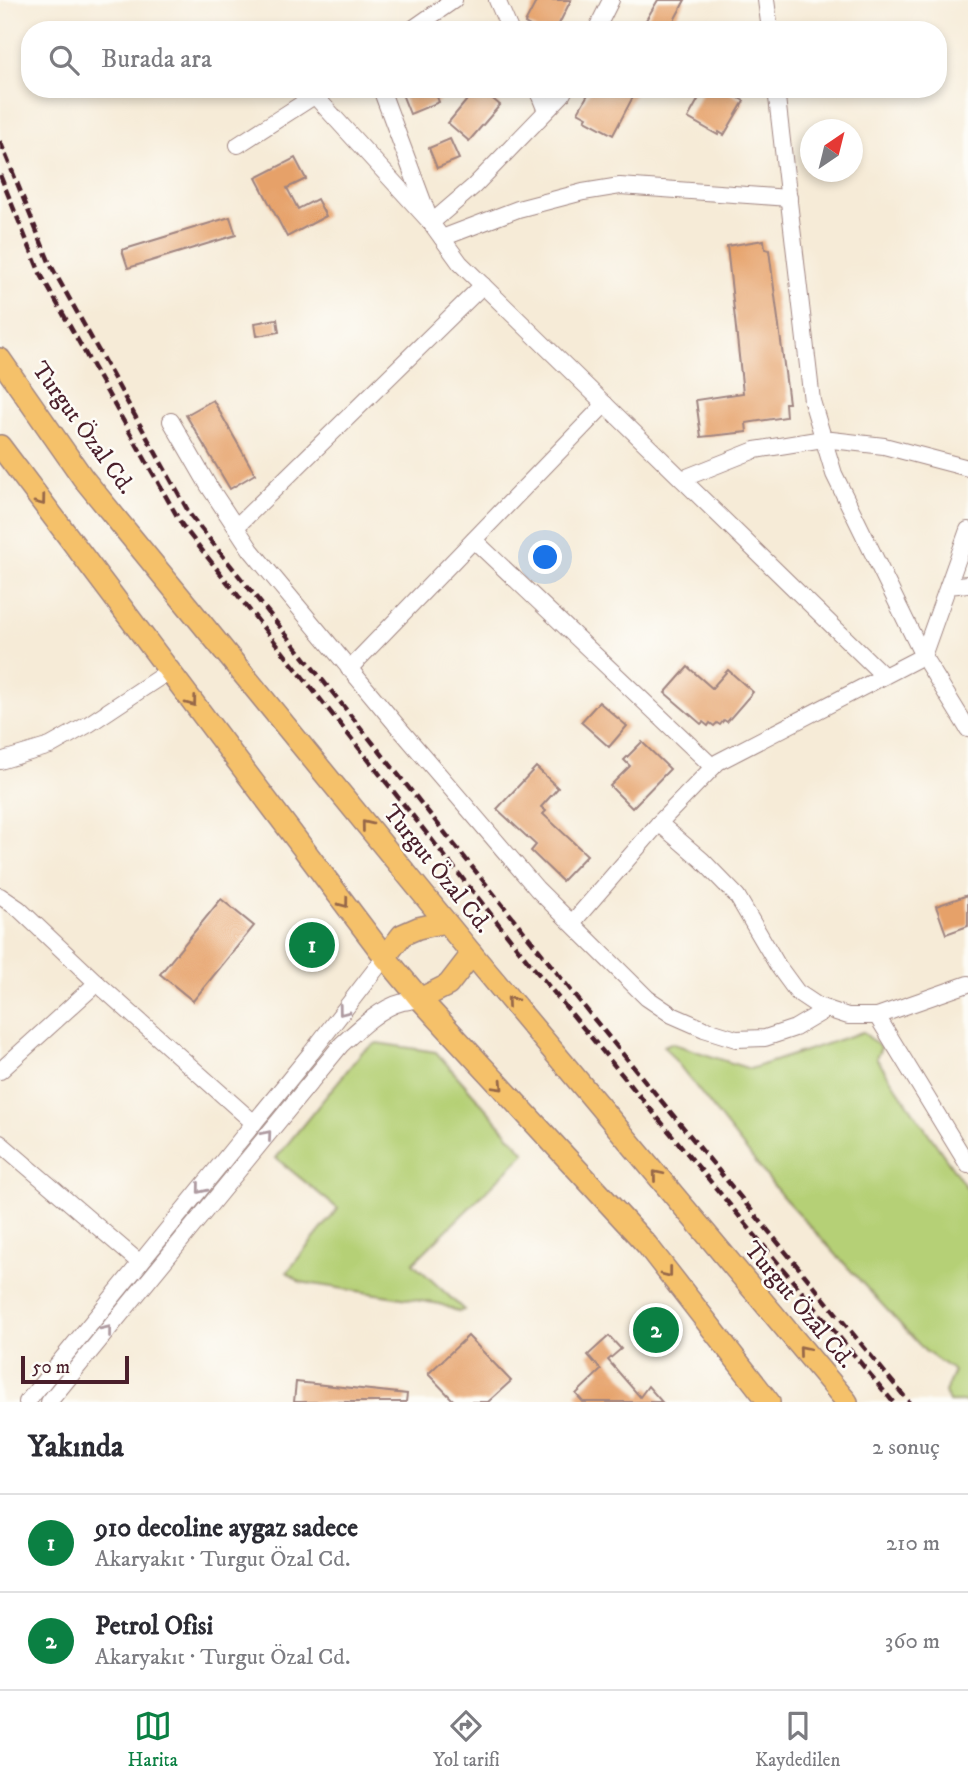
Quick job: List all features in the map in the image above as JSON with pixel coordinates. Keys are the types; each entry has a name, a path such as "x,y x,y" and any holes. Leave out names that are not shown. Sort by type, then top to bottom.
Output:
{"main road":[{"name":"Turgut Özal Cd.","path":"0,359 83,478 472,954 847,1402"},
{"path":"0,446 385,957 420,999 647,1245 769,1402"},
{"path":"385,957 402,935 418,928 446,922"},
{"path":"420,999 448,985 472,954"}],"street":[{"path":"424,21 454,0"},
{"path":"497,0 506,21"},
{"path":"600,21 611,0"},
{"path":"766,0 769,21"},
{"path":"238,145 311,98"},
{"path":"325,98 431,222 460,263 884,676"},
{"path":"384,98 431,222"},
{"path":"541,98 546,111"},
{"path":"431,222 474,187 558,98"},
{"path":"777,98 812,401 823,439 834,474 923,656 968,729"},
{"path":"442,238 517,209 583,192 620,186 789,198"},
{"path":"236,527 483,285"},
{"path":"349,669 605,404"},
{"path":"171,421 208,485 251,550 349,669 537,888 647,998 672,1015 736,1039 765,1038 795,1028 827,1009"},
{"path":"682,479 755,450 823,439 884,446 968,468"},
{"path":"572,923 659,823 718,762 923,656 968,530"},
{"path":"474,540 713,767"},
{"path":"948,586 968,584"},
{"path":"0,761 50,746 89,724 169,671"},
{"path":"659,823 702,860 737,896 778,966 797,992 818,1006 848,1016 877,1016 968,984"},
{"path":"0,896 19,909 254,1123"},
{"path":"27,1402 311,1053 385,957"},
{"path":"0,1071 97,982"},
{"path":"48,1402 341,1045 358,1028 400,1002 420,999"},
{"path":"877,1016 968,1165"},
{"path":"0,1143 140,1263"}],"green space":[{"path":"863,1032 881,1048 876,1058 968,1190 968,1402 949,1402 945,1392 954,1371 925,1351 782,1196 664,1046 671,1043 750,1069"},
{"path":"377,1043 436,1052 525,1153 413,1263 464,1310 459,1312 440,1304 300,1282 287,1272 338,1209 276,1158 362,1052"}],"building":[{"path":"537,0 571,0 560,21 526,21"},
{"path":"658,0 685,0 674,21 645,21"},
{"path":"404,98 437,98 439,102 410,114"},
{"path":"469,98 492,98 500,105 469,141 448,123"},
{"path":"586,98 632,98 613,135 585,120 587,117 578,112"},
{"path":"699,98 739,98 744,101 724,135 719,132 718,135 688,118"},
{"path":"450,139 459,159 437,168 429,148"},
{"path":"295,158 306,179 287,188 298,209 317,199 326,216 287,237 256,178"},
{"path":"230,217 236,235 128,268 122,250"},
{"path":"764,240 765,249 769,250 789,403 785,403 786,417 746,423 747,432 701,437 696,400 743,393 727,246"},
{"path":"277,319 279,332 257,336 255,323"},
{"path":"213,400 255,474 230,489 186,415"},
{"path":"688,667 712,688 728,670 753,692 727,722 724,720 720,725 717,723 714,726 710,723 708,726 703,722 701,724 665,693"},
{"path":"599,702 627,726 609,747 581,722"},
{"path":"642,742 670,769 632,808 610,786 630,766 624,760"},
{"path":"536,767 558,788 541,807 546,811 543,814 587,855 562,881 531,851 536,845 497,809"},
{"path":"968,895 968,926 946,934 936,906"},
{"path":"221,899 254,926 193,1001 160,974"},
{"path":"468,1336 511,1381 488,1402 455,1402 428,1374"},
{"path":"609,1336 621,1349 608,1360 640,1397 648,1386 662,1402 583,1402 576,1394 601,1370 588,1355"},
{"path":"296,1382 407,1394 406,1402 294,1402"}],"railway":[{"path":"0,141 50,264 191,516 594,1019 909,1402"},
{"path":"0,175 40,273 182,525 532,966 893,1402"}],"place":[{"name":"910 decoline aygaz sadece","path":"312,945"},
{"name":"Petrol Ofisi","path":"656,1330"}]}
